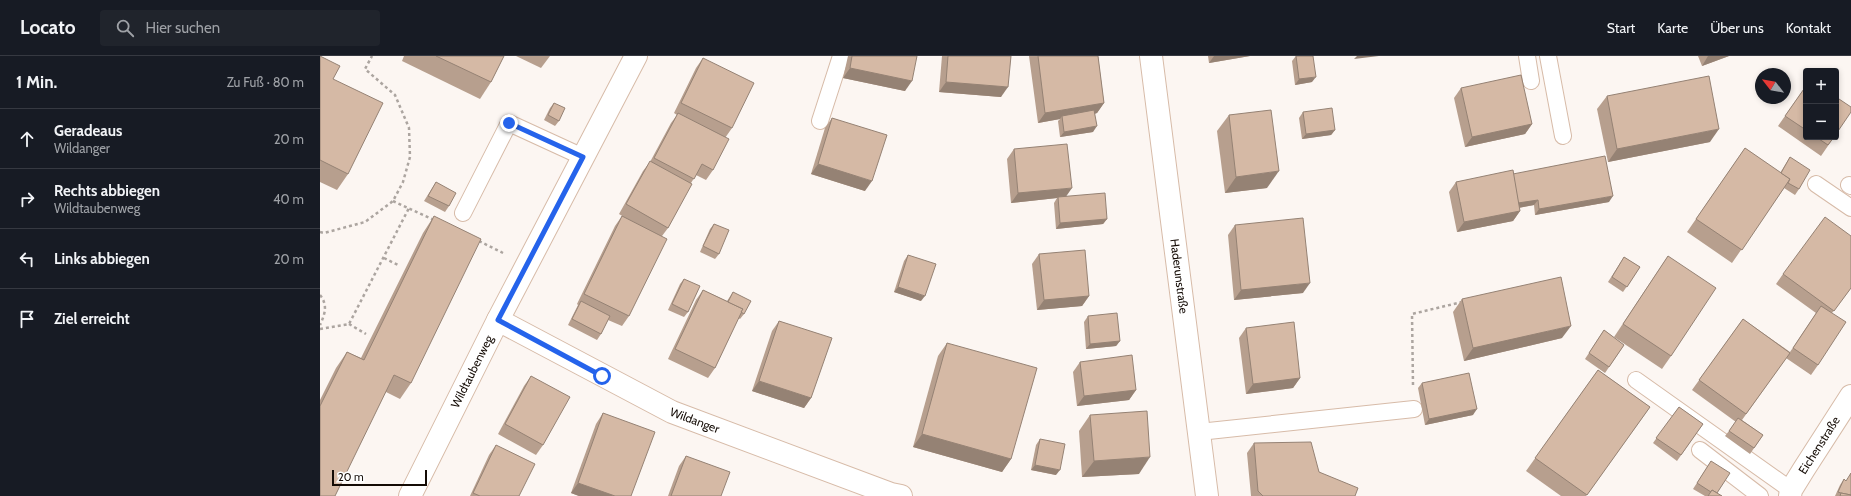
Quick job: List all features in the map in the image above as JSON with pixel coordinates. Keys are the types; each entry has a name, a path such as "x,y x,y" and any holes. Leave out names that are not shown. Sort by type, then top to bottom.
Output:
{"street":[{"name":"Wildtaubenweg","path":"410,496 498,320 636,56"},
{"name":"Haderunstraße","path":"1152,56 1207,496"},
{"name":"Wildanger","path":"498,320 672,412 891,494 901,496"},
{"name":"Eichenstraße","path":"1790,493 1851,396"}],"lane":[{"path":"820,121 841,56"},
{"path":"1527,56 1532,81"},
{"path":"1548,56 1563,136"},
{"path":"463,213 509,123 583,157"},
{"path":"1816,184 1851,208"},
{"path":"1636,380 1790,493"},
{"path":"1199,432 1414,409"},
{"path":"1700,450 1760,496"}],"path":[{"path":"320,232 324,233 365,222 393,201 403,182 410,157 409,128 395,94 365,69 372,56"},
{"path":"349,324 409,208"},
{"path":"384,258 400,266"},
{"path":"320,295 325,301 325,314 320,325"},
{"path":"1414,409 1412,314 1465,301"},
{"path":"320,329 349,324 366,334"}],"building":[{"path":"320,56 340,66 333,79 383,103 348,174 320,160"},
{"path":"436,56 504,56 491,82"},
{"path":"852,56 917,56 912,81 850,68"},
{"path":"948,56 1011,56 1008,87 946,82"},
{"path":"1038,56 1098,56 1104,103 1045,113"},
{"path":"1296,56 1313,56 1316,77 1299,79"},
{"path":"703,58 754,83 732,128 681,103"},
{"path":"1521,75 1532,124 1472,137 1461,88"},
{"path":"1709,76 1719,129 1617,149 1607,96"},
{"path":"1803,90 1803,128 1785,116"},
{"path":"1839,99 1851,107 1851,112 1839,130"},
{"path":"554,103 565,108 559,121 548,115"},
{"path":"1332,108 1335,130 1306,134 1303,112"},
{"path":"1094,110 1097,126 1064,132 1062,116"},
{"path":"1271,110 1279,171 1236,177 1229,115"},
{"path":"678,113 729,139 713,170 702,164 694,179 654,158"},
{"path":"832,118 887,135 872,181 818,164"},
{"path":"1820,140 1832,140 1828,145"},
{"path":"1067,144 1072,188 1018,193 1014,149"},
{"path":"1745,148 1790,179 1742,250 1696,219"},
{"path":"1605,156 1613,196 1539,209 1538,200 1518,203 1513,174"},
{"path":"1790,157 1810,170 1799,189 1788,183 1790,179 1781,173"},
{"path":"650,161 692,184 668,228 626,204"},
{"path":"1513,170 1520,211 1464,222 1456,182"},
{"path":"436,182 456,193 449,206 428,196"},
{"path":"1105,193 1107,219 1060,223 1058,197"},
{"path":"434,216 481,239 411,383 394,375 335,496 320,496 320,406 347,352 364,360"},
{"path":"622,216 667,239 629,316 584,294"},
{"path":"1825,217 1851,236 1851,288 1834,311 1783,274"},
{"path":"1303,218 1310,283 1241,290 1235,225"},
{"path":"714,224 729,230 719,254 703,246"},
{"path":"1085,250 1089,296 1044,300 1039,254"},
{"path":"908,255 936,264 925,296 898,287"},
{"path":"1668,256 1716,288 1671,356 1623,324"},
{"path":"1624,257 1640,267 1627,287 1612,277"},
{"path":"1561,277 1571,326 1473,348 1462,299"},
{"path":"684,279 700,286 688,312 672,304"},
{"path":"703,290 743,309 715,368 675,349"},
{"path":"733,292 751,301 744,314 741,312 743,309 728,302"},
{"path":"581,301 610,316 601,334 572,319"},
{"path":"1821,306 1846,322 1818,365 1793,348"},
{"path":"1117,313 1120,341 1090,344 1088,316"},
{"path":"1743,319 1790,353 1746,414 1699,380"},
{"path":"779,321 832,338 811,398 759,381"},
{"path":"1294,322 1300,378 1253,384 1246,328"},
{"path":"1604,330 1624,345 1609,367 1589,353"},
{"path":"947,343 1037,368 1011,459 922,434"},
{"path":"1132,355 1136,390 1084,396 1080,362"},
{"path":"1598,370 1650,407 1587,495 1535,458"},
{"path":"1469,373 1477,409 1429,419 1422,383"},
{"path":"531,376 570,397 543,445 505,424"},
{"path":"1679,407 1703,424 1681,455 1656,438"},
{"path":"1147,411 1150,457 1094,461 1090,415"},
{"path":"603,413 655,432 631,496 615,496 578,483"},
{"path":"1738,418 1763,435 1754,448 1729,431"},
{"path":"1040,439 1065,444 1060,470 1035,465"},
{"path":"1311,442 1319,472 1358,488 1355,496 1263,496 1258,491 1254,443"},
{"path":"496,445 535,464 519,496 480,496 473,493"},
{"path":"686,456 730,472 721,496 671,496"},
{"path":"1711,461 1730,473 1717,493 1712,490 1711,492 1697,483"},
{"path":"1851,473 1851,495 1838,492 1844,479 1846,481"},
{"path":"1712,490 1722,496 1708,496"},
{"path":"1841,493 1851,495 1851,496 1840,496"}],"route":[{"path":"509,123 583,157 498,320 602,376"}]}
